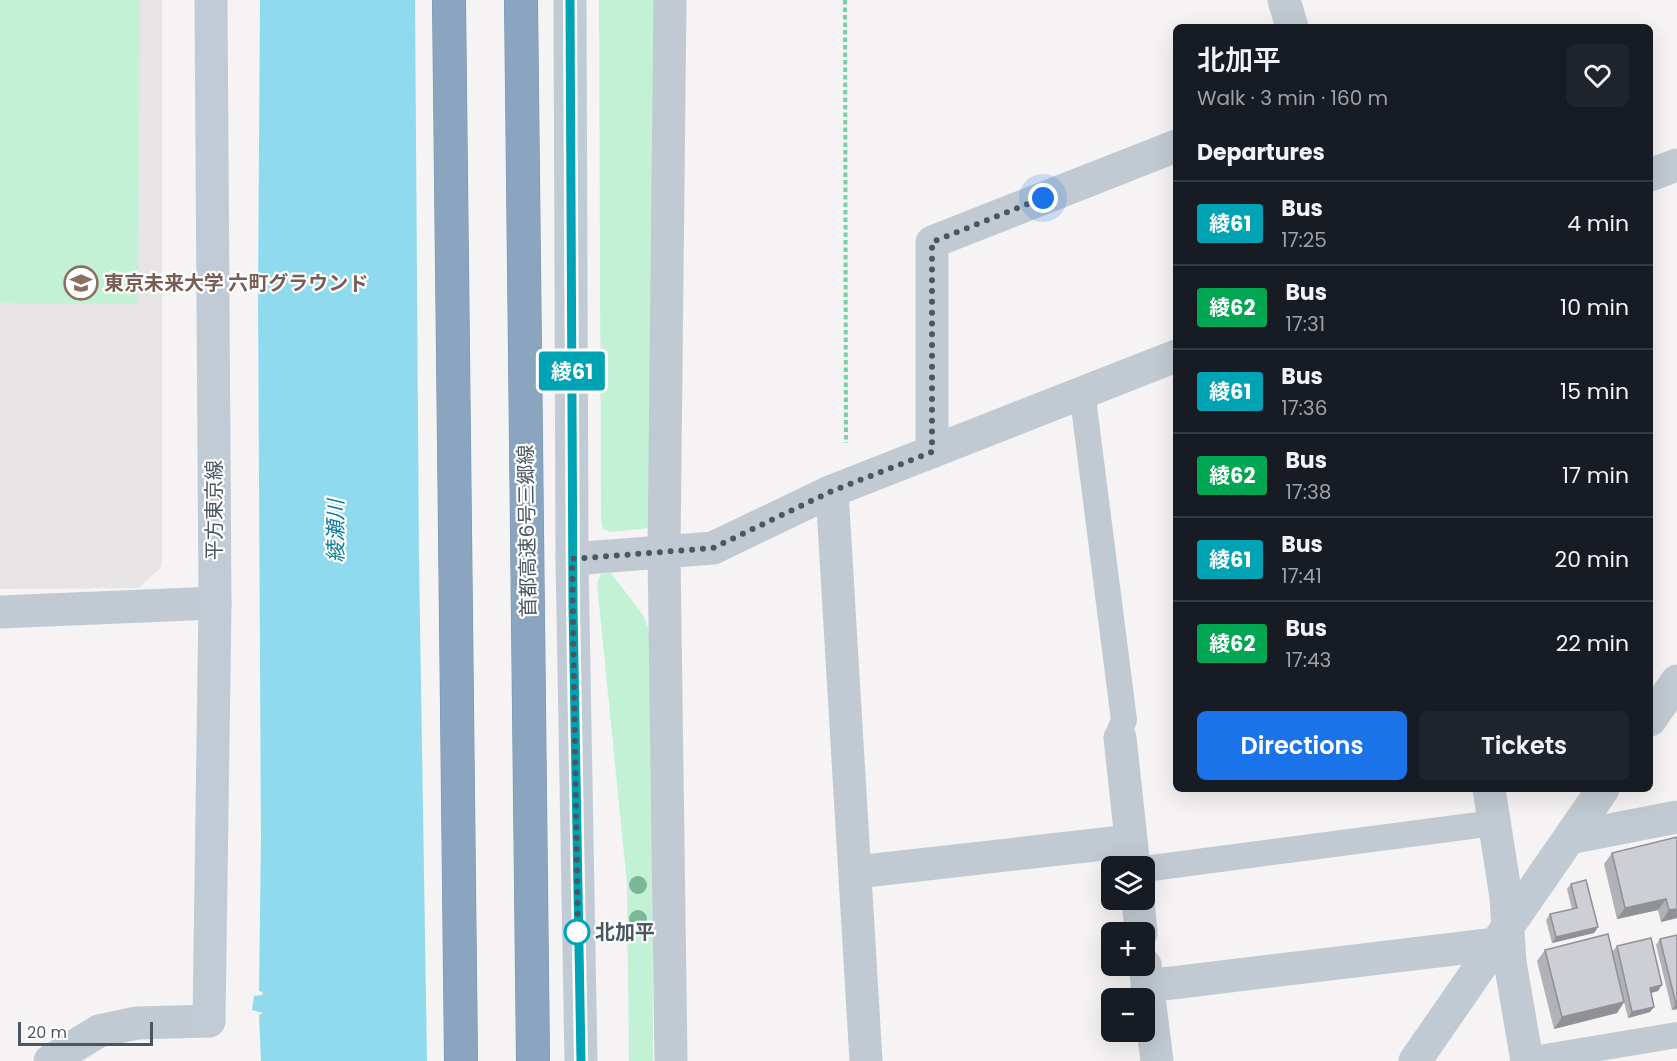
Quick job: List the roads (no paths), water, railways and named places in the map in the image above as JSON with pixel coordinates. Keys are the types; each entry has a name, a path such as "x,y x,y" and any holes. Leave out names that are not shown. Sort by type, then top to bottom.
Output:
{"highway":[{"path":"449,0 461,1061"},
{"name":"首都高速6号三郷線","path":"520,0 533,1061"}],"street":[{"name":"平方東京線","path":"50,1061 99,1031 137,1023 209,1021 215,603 211,0"},
{"path":"570,0 572,559 581,1061"},
{"path":"670,0 664,552 671,1061"},
{"path":"1284,0 1291,24"},
{"path":"932,452 932,242 1173,147"},
{"path":"1653,175 1677,165"},
{"path":"572,559 713,548 839,488 1173,357"},
{"path":"839,488 855,872 866,1061"},
{"path":"0,612 215,603"},
{"path":"1653,716 1677,681"},
{"path":"1120,738 1136,856"},
{"path":"1489,792 1506,897 1502,935 1510,962 1527,1060"},
{"path":"1415,1061 1601,792"},
{"path":"1569,838 1677,817"},
{"path":"855,872 1101,861"},
{"path":"1155,974 1502,935"},
{"path":"1146,976 1156,1061"}],"lane":[{"path":"1082,391 1124,720 1120,738"},
{"path":"1155,857 1494,823"},
{"path":"1527,1060 1677,1035"}],"water":[{"name":"綾瀬川","path":"260,0 415,0 419,560 427,1061 261,1061 259,1015 263,1013 252,1010 254,996 262,995 263,992 259,991 261,839 258,296"}],"place":[{"name":"東京未来大学 六町グラウンド","path":"81,283"},
{"name":"北加平","path":"577,932"}]}
